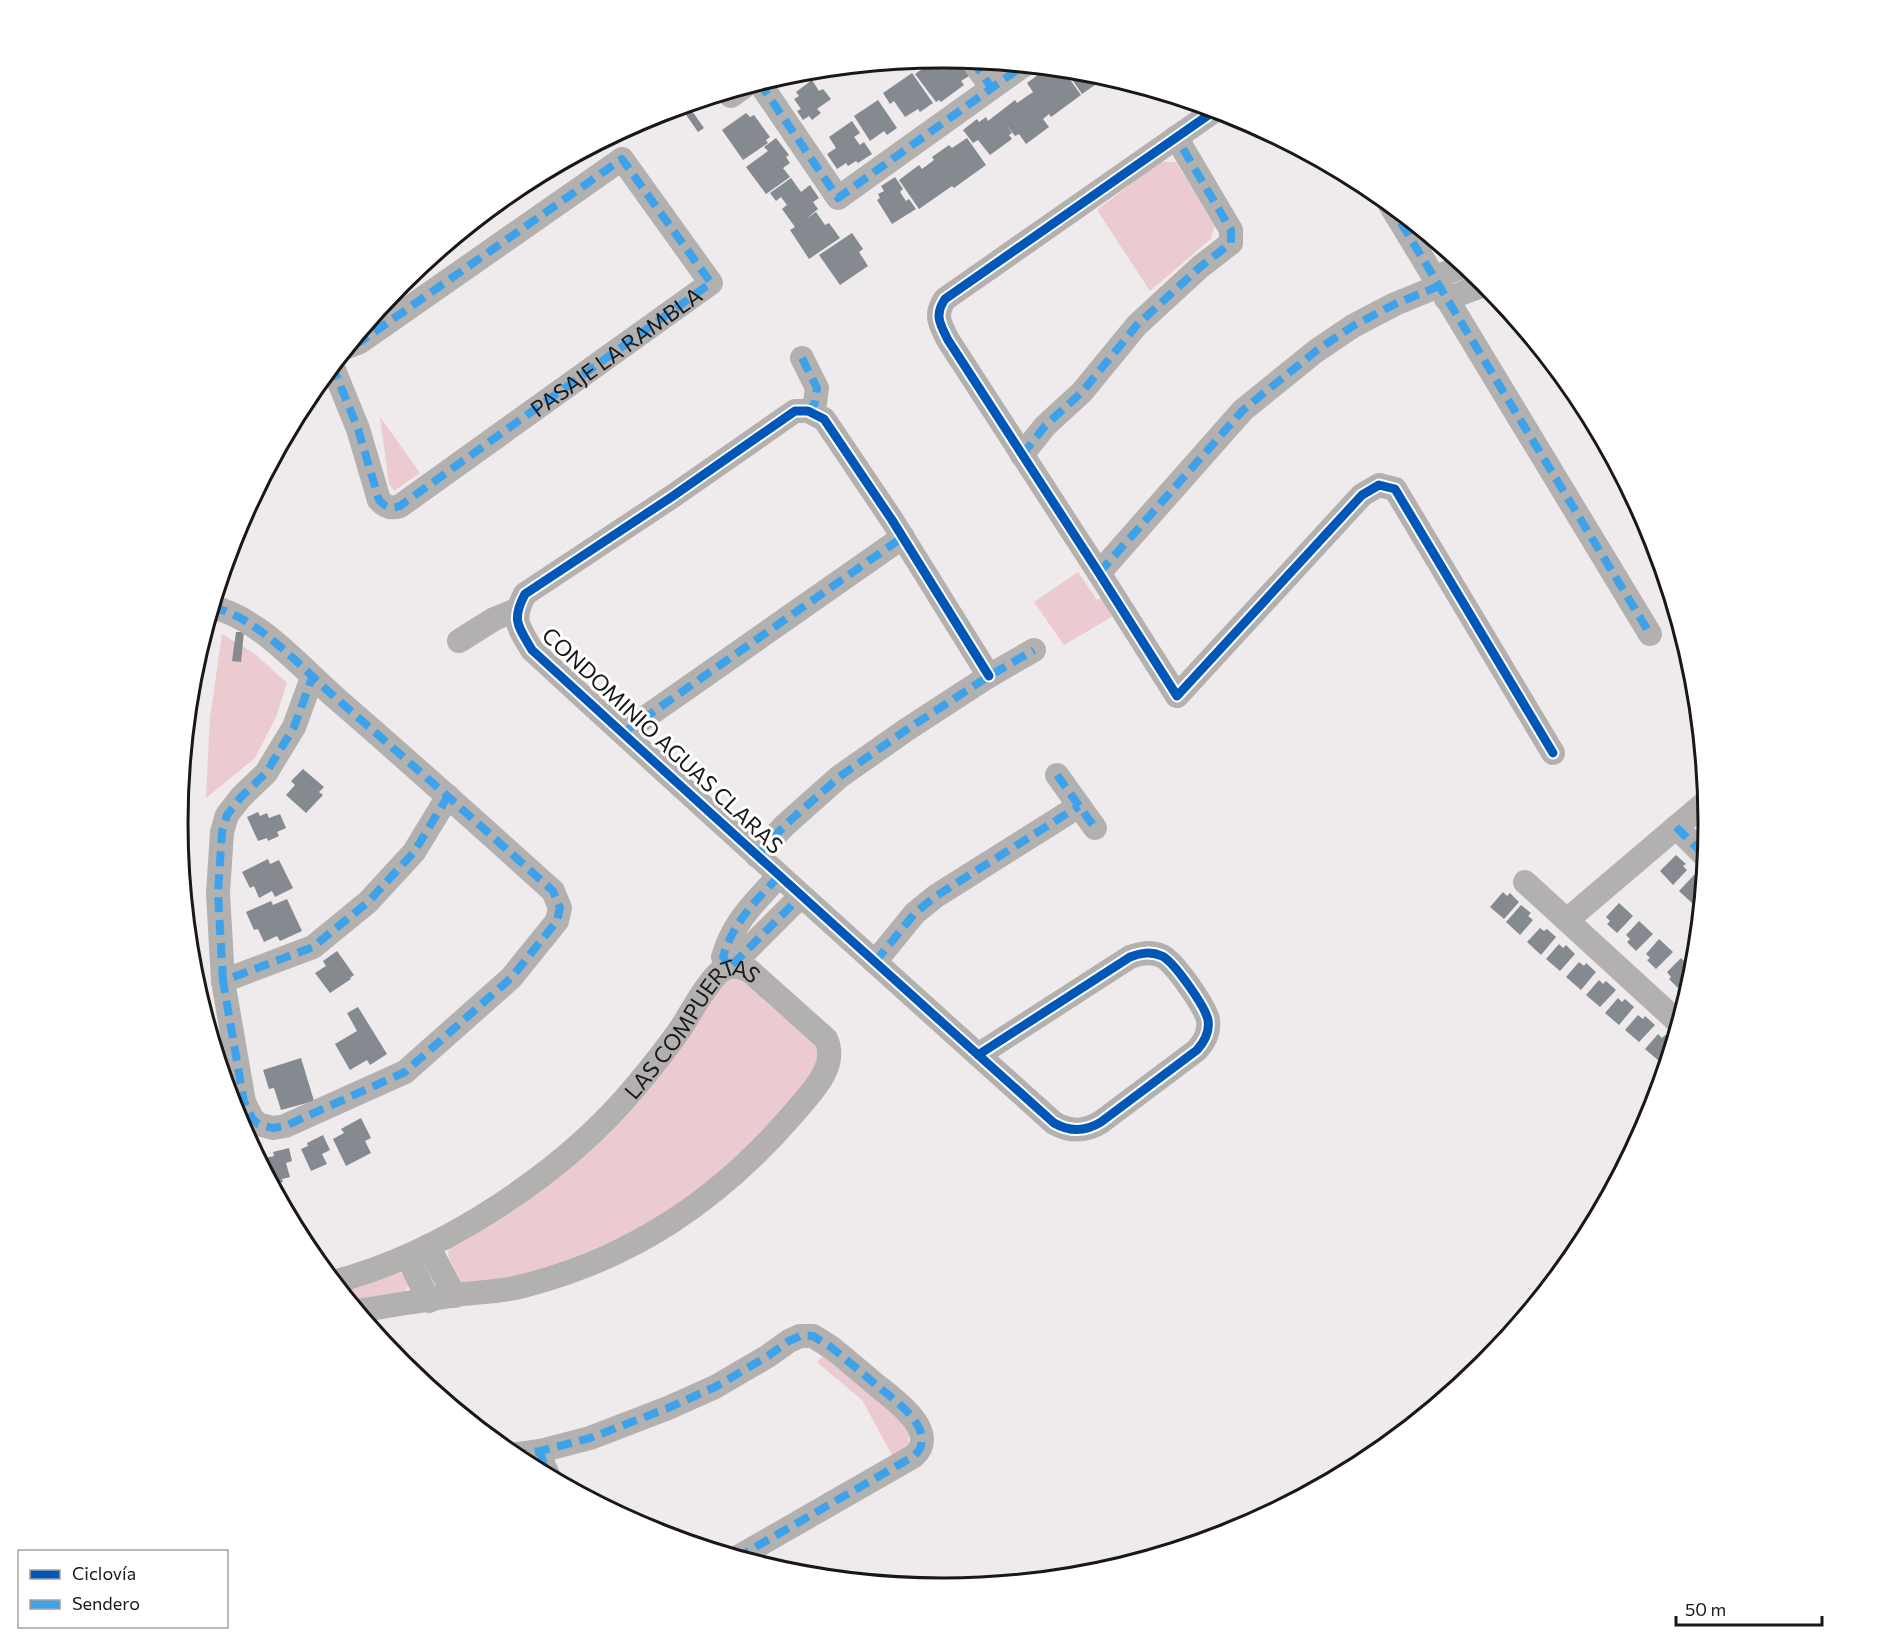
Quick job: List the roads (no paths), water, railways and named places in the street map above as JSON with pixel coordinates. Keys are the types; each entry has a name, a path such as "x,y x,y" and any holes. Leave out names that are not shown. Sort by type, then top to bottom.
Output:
{"street":[{"path":"978,69 991,87"},
{"path":"764,89 838,198 1015,71"},
{"path":"1207,116 945,299 938,308 939,323 948,340 1177,696 1362,495 1379,485 1395,489 1553,753"},
{"path":"1022,455 1045,426 1082,392 1137,325 1200,267 1231,243 1231,230 1176,137"},
{"name":"PASAJE LA RAMBLA","path":"336,374 358,429 379,500 386,506 395,508 711,283 622,159 363,340"},
{"path":"1401,223 1650,634"},
{"path":"1440,288 1459,272"},
{"path":"1100,573 1243,410 1316,351 1353,326 1395,304 1440,288 1473,285"},
{"path":"802,358 817,388 815,403 808,411"},
{"path":"459,641 494,619 516,610 525,594 795,411 808,411 824,419 898,529 989,676"},
{"path":"623,733 898,529"},
{"path":"219,608 228,610 265,633 312,678 448,795 553,891 560,908 557,921 511,978 405,1072 285,1126 273,1128 258,1124 252,1118 244,1102 223,981 219,893 222,832 227,814 266,773 294,727 312,678"},
{"name":"CONDOMINIO AGUAS CLARAS","path":"516,610 520,628 532,650 801,896 875,962 978,1055 1054,1123 1067,1129 1084,1130 1101,1122 1197,1050 1206,1037 1208,1021 1201,1006 1169,960 1157,954 1140,953 1130,957 978,1055"},
{"path":"757,856 784,825 839,777 989,676 1034,650"},
{"path":"1057,774 1095,828"},
{"path":"223,981 313,947 368,902 414,852 448,795"},
{"path":"875,962 915,913 936,896 1079,806"},
{"path":"1567,920 1698,809"},
{"path":"1676,827 1697,848"},
{"name":"CONDOMINIO AGUAS CLARAS","path":"729,967 723,957 733,930 779,876"},
{"path":"1525,882 1673,1018"},
{"path":"729,967 801,896"},
{"name":"LAS COMPUERTAS","path":"341,1279 406,1256 448,1236 536,1179 617,1108 680,1030 716,975 724,969 745,968 750,971 826,1039 831,1052 828,1066 803,1102 770,1141 694,1208 649,1236 600,1260 522,1287 366,1310"},
{"path":"428,1245 456,1296"},
{"path":"406,1256 429,1301"},
{"path":"526,1453 612,1430 697,1396 750,1367 796,1337 804,1335 818,1338 909,1413 921,1432 918,1452 746,1553"},
{"path":"540,1451 543,1464"}]}
